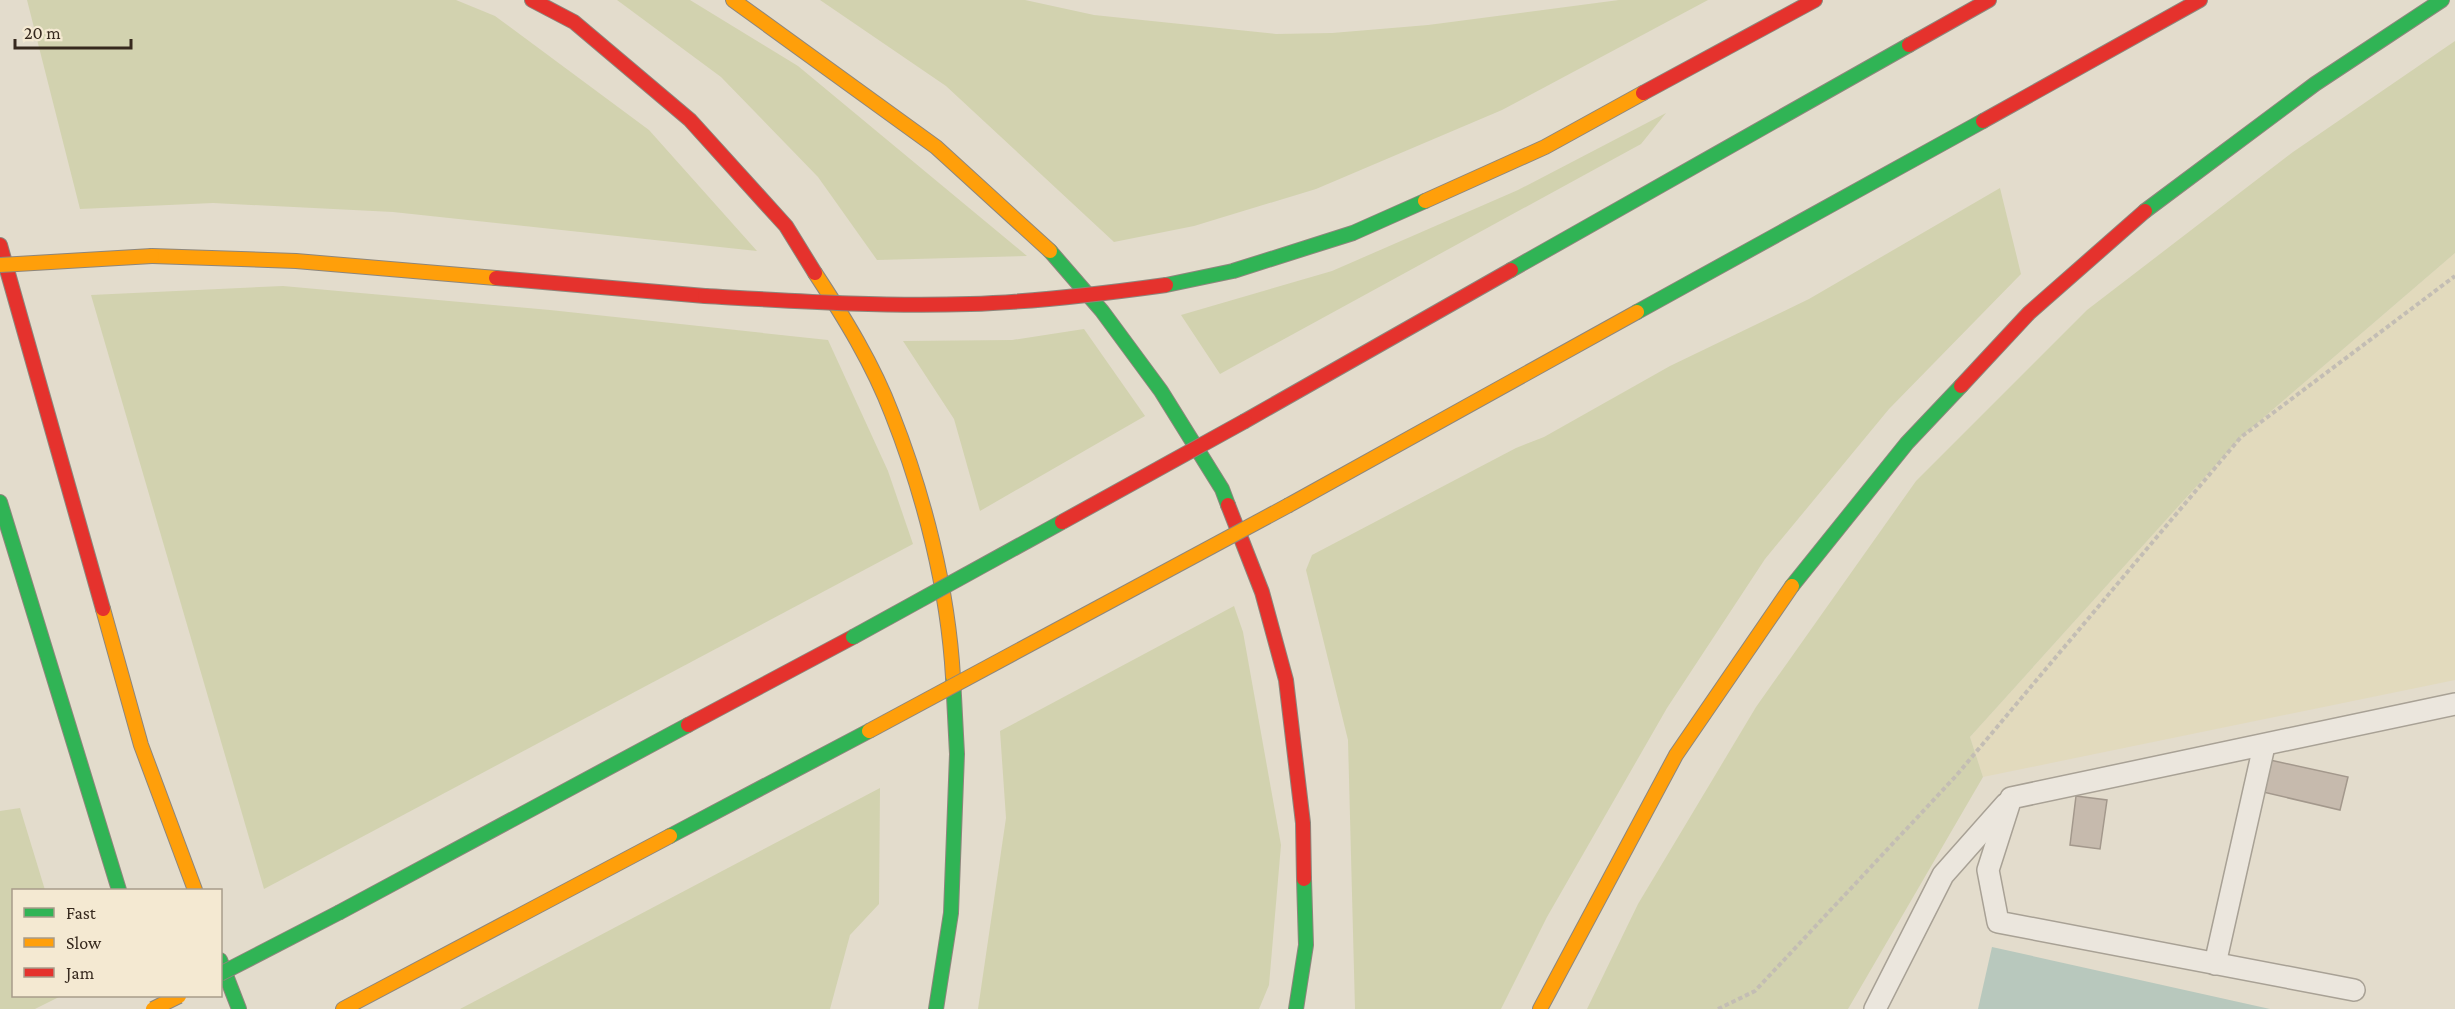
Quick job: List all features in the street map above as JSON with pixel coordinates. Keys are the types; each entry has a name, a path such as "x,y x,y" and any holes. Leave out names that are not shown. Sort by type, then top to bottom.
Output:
{"highway":[{"path":"532,0 574,22 690,120 786,226 846,321 892,413 929,529 950,632 957,754 951,912 936,1009"},
{"path":"733,0 936,147 1042,241 1102,311 1161,391 1222,489 1262,592 1286,680 1303,823 1305,945 1296,1009"},
{"path":"0,265 152,256 296,261 705,296 806,302 959,304 1066,298 1166,285 1233,271 1353,233 1545,147 1815,0"},
{"path":"222,973 853,637 1245,421 1989,0"},
{"path":"343,1009 869,731 1289,505 2200,0"},
{"path":"1540,1009 1676,755 1796,581 1907,442 2029,313 2156,201 2315,84 2442,0"},
{"path":"0,245 141,745 194,889"},
{"path":"0,502 118,889"},
{"path":"222,965 239,1009"},
{"path":"153,1009 177,997"}],"lane":[{"path":"1875,1009 1943,875 2011,798 2455,704"},
{"path":"2215,964 2264,746"},
{"path":"2011,798 1988,870 1998,922 2354,990"}],"path":[{"path":"1718,1009 1755,992 1955,777 2241,437 2455,276"}],"shaded area":[{"path":"2455,253 2455,680 1983,777 1970,737 2241,437"},
{"path":"1992,947 2270,1009 1978,1009"}],"green space":[{"path":"27,0 456,0 495,16 649,130 757,251 393,212 213,203 80,209"},
{"path":"617,0 690,0 798,66 1027,256 877,260 818,177 721,77"},
{"path":"820,0 1025,0 1094,15 1276,34 1332,33 1428,25 1619,0 1708,0 1502,110 1316,189 1194,226 1114,242 946,86"},
{"path":"2455,41 2455,253 2241,437 1970,737 1983,777 1848,1009 1587,1009 1638,904 1756,707 1916,481 2087,310 2293,152"},
{"path":"1666,113 1641,144 1220,374 1181,315 1332,271 1518,190"},
{"path":"2000,188 2021,274 1889,409 1765,559 1667,708 1547,917 1501,1009 1355,1009 1348,740 1306,570 1312,555 1516,448 1544,437 1670,366 1809,299"},
{"path":"283,286 550,310 828,340 888,471 913,544 264,889 91,295"},
{"path":"1084,329 1145,416 980,511 954,419 903,341 1012,340"},
{"path":"1234,606 1243,632 1281,845 1269,985 1259,1009 978,1009 1006,818 1000,731"},
{"path":"880,788 879,904 850,935 830,1009 460,1009"},
{"path":"20,808 45,889 12,889 12,997 59,997 35,1009 0,1009 0,811"}],"building":[{"path":"2270,760 2348,777 2340,810 2263,792"},
{"path":"2076,796 2107,800 2100,849 2070,845"}],"traffic: fast":[{"path":"2145,211 2315,84 2442,0"},
{"path":"1511,270 1909,45"},
{"path":"1637,312 1983,121"},
{"path":"1166,285 1233,271 1353,233 1425,201"},
{"path":"1050,251 1102,311 1161,391 1222,489 1228,505"},
{"path":"1792,586 1907,443 1961,386"},
{"path":"0,502 119,889"},
{"path":"853,637 1062,522"},
{"path":"936,1009 951,913 957,754 953,677"},
{"path":"340,912 688,725"},
{"path":"670,836 869,731"},
{"path":"1296,1009 1306,945 1304,879"},
{"path":"222,973 340,912"},
{"path":"222,965 239,1009"}],"traffic: slow":[{"path":"733,0 936,147 1050,251"},
{"path":"1425,201 1545,147 1643,93"},
{"path":"152,256 296,261 496,278"},
{"path":"0,265 152,256"},
{"path":"815,273 867,359 904,445 924,510 940,576 953,677"},
{"path":"1289,505 1637,312"},
{"path":"869,731 1289,505"},
{"path":"1540,1009 1676,755 1792,586"},
{"path":"103,609 141,745 195,889"},
{"path":"343,1009 670,836"},
{"path":"153,1009 177,997"}],"traffic: jam":[{"path":"532,0 574,22 690,120 786,226 815,273"},
{"path":"1643,93 1815,0"},
{"path":"1909,45 1989,0"},
{"path":"1983,121 2200,0"},
{"path":"1961,386 2029,313 2145,211"},
{"path":"0,245 103,609"},
{"path":"1245,421 1511,270"},
{"path":"496,278 705,296"},
{"path":"705,296 804,302 937,305 1068,297 1166,285"},
{"path":"1062,522 1245,421"},
{"path":"1228,505 1262,592 1286,680 1303,823 1304,879"},
{"path":"688,725 853,637"}]}
